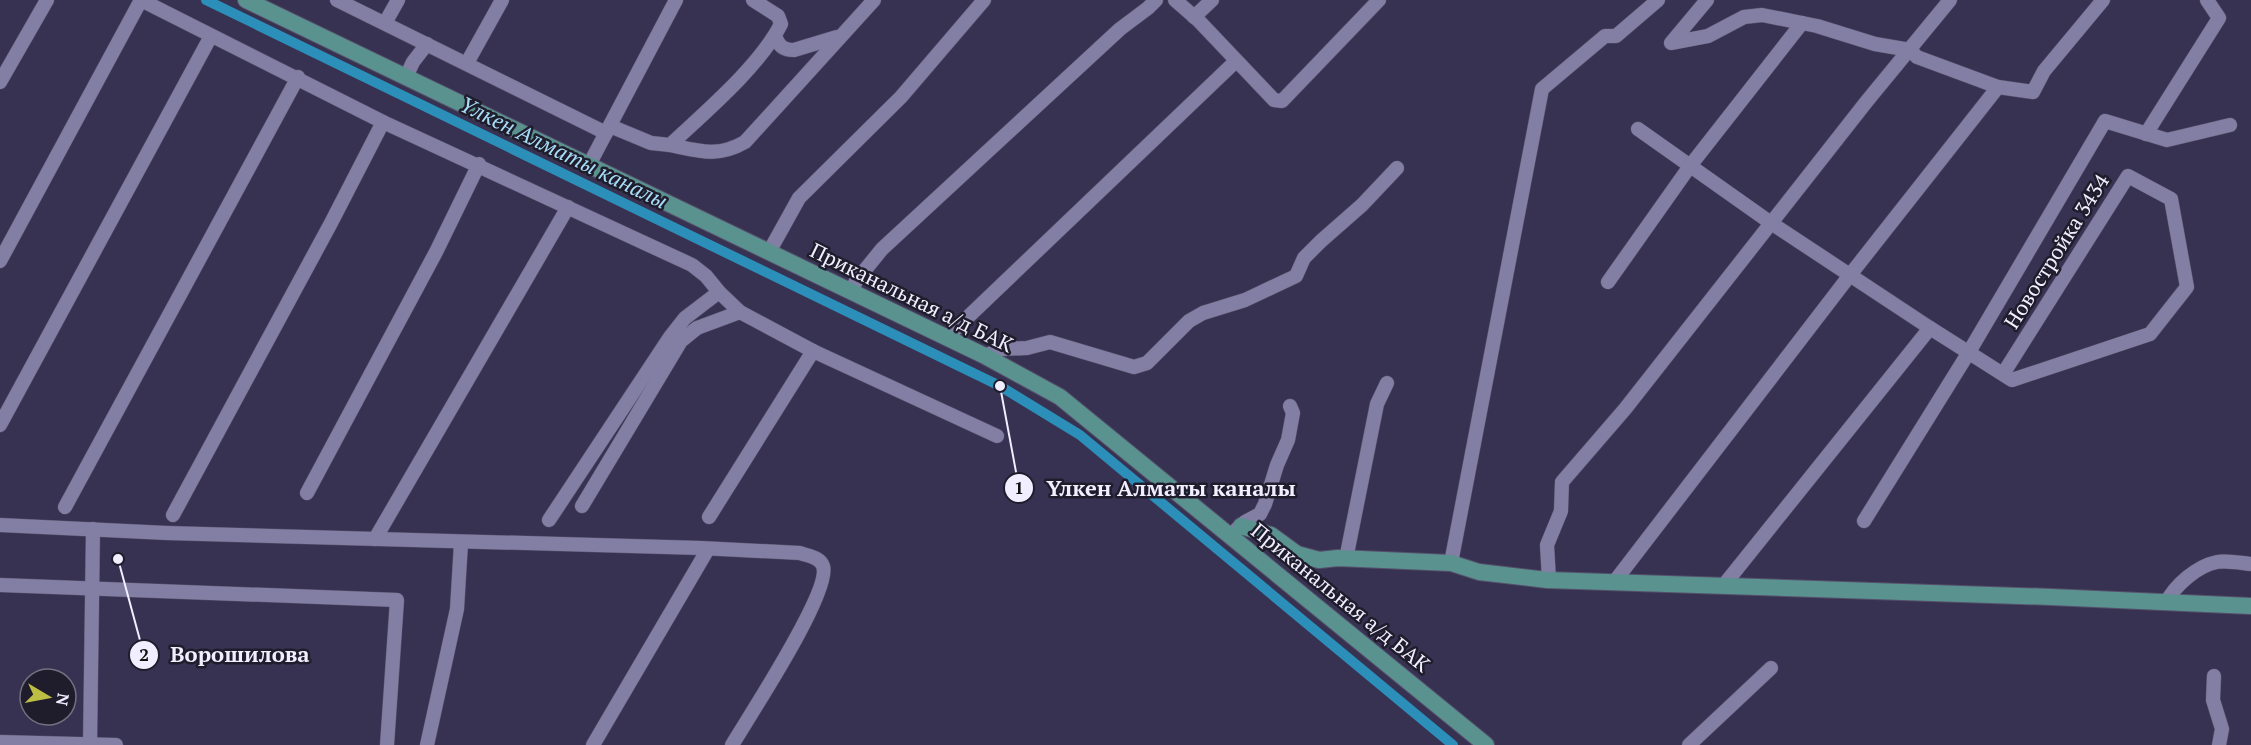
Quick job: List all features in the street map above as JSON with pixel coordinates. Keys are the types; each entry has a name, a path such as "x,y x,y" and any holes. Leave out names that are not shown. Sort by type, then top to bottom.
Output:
{"main road":[{"name":"Приканальная а/д БАК","path":"246,0 985,356 1060,397 1235,531 1486,745"},
{"path":"1235,531 1271,536 1297,554 1319,560 1451,563 1479,572 1549,580 2251,606"}],"street":[{"path":"0,82 47,0"},
{"path":"0,261 141,0 298,77 383,122 479,164 692,265 706,276 718,292 740,312 813,351 997,436"},
{"path":"337,0 608,129 651,143 710,153 730,151 745,142 874,0"},
{"path":"384,23 398,0"},
{"path":"467,63 502,0"},
{"path":"589,165 676,0"},
{"path":"669,145 739,79 775,36 781,24 778,16 753,0"},
{"path":"769,252 799,198 901,96 984,0"},
{"path":"851,292 856,281 882,249 1120,29 1156,0"},
{"path":"1175,0 1274,100 1282,100 1379,0"},
{"path":"1194,17 1212,0"},
{"path":"1451,563 1542,90 1605,36 1616,36 1658,0"},
{"path":"1707,0 1671,43 1708,36 1744,17 1762,15 1802,23 1875,44 1910,50 1917,57 1998,87 2033,92 2044,71 2103,0"},
{"path":"1549,580 1547,545 1561,511 1562,482 1625,409 1950,0"},
{"path":"2146,134 2219,18 2207,0"},
{"path":"1608,282 1690,166 1802,23"},
{"path":"0,425 212,36"},
{"path":"775,36 781,46 787,50 794,50 839,36"},
{"path":"406,77 413,62 427,44"},
{"path":"946,338 1236,61"},
{"path":"65,507 298,77"},
{"path":"1615,581 1998,87"},
{"path":"1864,521 1969,352 2105,121 2167,140 2230,125"},
{"path":"173,515 383,122"},
{"path":"1638,129 1771,223 2003,374"},
{"path":"307,493 436,252 479,164"},
{"path":"985,356 1001,349 1027,348 1050,342 1134,367 1148,363 1189,321 1203,313 1245,300 1296,276 1304,258 1362,205 1397,168"},
{"name":"Новостройка 3434","path":"2128,176 2171,199 2187,287 2150,334 2012,381 2003,374 2128,176"},
{"path":"375,539 568,207"},
{"path":"549,520 670,337 686,318 718,292"},
{"path":"582,506 681,341 697,328 740,312"},
{"path":"1724,585 1930,328"},
{"path":"709,517 813,351"},
{"path":"1346,559 1377,404 1387,383"},
{"path":"1235,531 1260,514 1265,504 1277,465 1288,440 1293,413 1290,406"},
{"path":"0,525 179,534 708,549 800,553 815,557 822,563 824,569 821,584 800,632 732,745"},
{"path":"90,744 93,529"},
{"path":"427,745 458,609 461,543"},
{"path":"593,745 708,549"},
{"path":"2166,603 2187,577 2217,562 2251,564"},
{"path":"0,585 397,600 387,745"},
{"path":"1689,745 1771,668"},
{"path":"2214,676 2213,700 2222,729 2219,745"},
{"path":"0,742 116,745"}],"waterway":[{"name":"Үлкен Алматы каналы","path":"206,0 1000,386 1080,435 1453,745"}],"place":[{"name":"Үлкен Алматы каналы","path":"1000,386"},
{"name":"Ворошилова","path":"118,559"}]}
